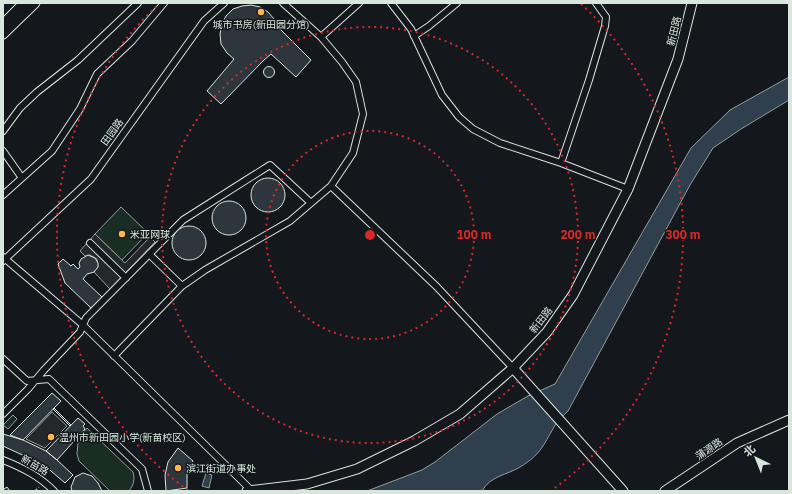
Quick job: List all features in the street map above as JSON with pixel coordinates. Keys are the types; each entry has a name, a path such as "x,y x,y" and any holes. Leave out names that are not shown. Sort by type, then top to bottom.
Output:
{"street":[{"path":"3,24 24,3"},
{"path":"3,34 35,3"},
{"path":"3,131 20,108 47,84 78,60 138,3"},
{"path":"3,195 52,151 80,108 97,74 132,41 164,3"},
{"name":"田园路","path":"4,259 91,179 204,22 224,3"},
{"path":"114,356 182,286 205,270 290,221 331,186 353,153 363,114 356,82 342,62 321,37 283,3"},
{"path":"321,37 359,3"},
{"path":"390,3 411,29 442,95 464,121 474,129 500,143 562,163 628,189"},
{"path":"414,36 457,3"},
{"path":"562,163 605,26 606,17 596,3"},
{"name":"新田路","path":"250,491 307,484 356,469 414,441 460,414 513,368 548,332 573,295 628,189 678,59 692,3"},
{"path":"3,151 22,178"},
{"path":"3,414 80,332 86,318 183,220 270,164 311,203"},
{"path":"331,186 437,287 513,368 623,491"},
{"path":"90,243 126,278"},
{"path":"149,254 182,286"},
{"path":"4,259 83,325 250,491"},
{"path":"3,359 27,381 49,379 142,469 148,491"},
{"name":"蒲源路","path":"666,491 737,443 789,420"},
{"name":"新苗路","path":"3,460 44,480 54,491"}],"green space":[{"name":"米亚网球","path":"121,207 148,233 122,260 95,234"},
{"path":"13,415 17,419 8,429 3,425"},
{"path":"87,428 133,472 134,482 129,491 110,491 79,461 77,454 78,443 86,438 82,434"}],"shaded area":[{"path":"95,234 125,263 150,237 155,242 110,289 94,272 98,267 97,259 90,255 85,256 80,251"},
{"path":"52,412 67,426 45,448 26,439"}],"water":[{"path":"789,77 789,100 713,148 690,185 568,411 557,423 537,454 527,463 515,470 499,476 489,482 482,491 367,491 422,470 435,462 497,414 528,396 555,384 691,148 730,110"},
{"path":"206,473 212,475 209,488 202,486"}],"building":[{"path":"251,5 260,7 268,12 278,27 311,60 296,77 271,54 221,104 207,91 234,59 227,53 221,44 220,34 222,24 226,16 233,9"},
{"path":"267,67 271,67 273,68 273,76 267,77 264,74 264,70"},
{"path":"268,178 280,183 285,195 280,207 268,212 256,207 251,195 256,183"},
{"path":"229,201 241,206 246,218 241,230 229,235 217,230 212,218 217,206"},
{"path":"189,226 201,231 206,243 201,255 189,260 177,255 172,243 177,231"},
{"path":"88,255 95,258 98,263 98,267 94,272 87,274 83,279 102,297 91,308 65,283 58,264 63,259 71,266 73,264 78,269 80,267 79,263 81,259"},
{"path":"52,393 61,401 23,440 10,435"},
{"path":"54,408 71,425 70,426 53,409"},
{"path":"78,418 85,424 83,426 85,429 57,460 46,451"},
{"path":"3,434 23,440 46,451 73,475 65,483 44,465 3,446"},
{"name":"滨江街道办事处","path":"178,448 193,461 187,474 187,488 166,491 165,475 168,462"},
{"path":"83,473 92,476 102,491 72,491 71,487 75,477"},
{"path":"7,487 10,491 3,491 3,488 4,489"}],"place":[{"name":"城市书房(新田园分馆)","path":"261,12"},
{"name":"米亚网球","path":"122,234"},
{"name":"温州市新田园小学(新苗校区)","path":"51,437"},
{"name":"滨江街道办事处","path":"178,468"}]}
